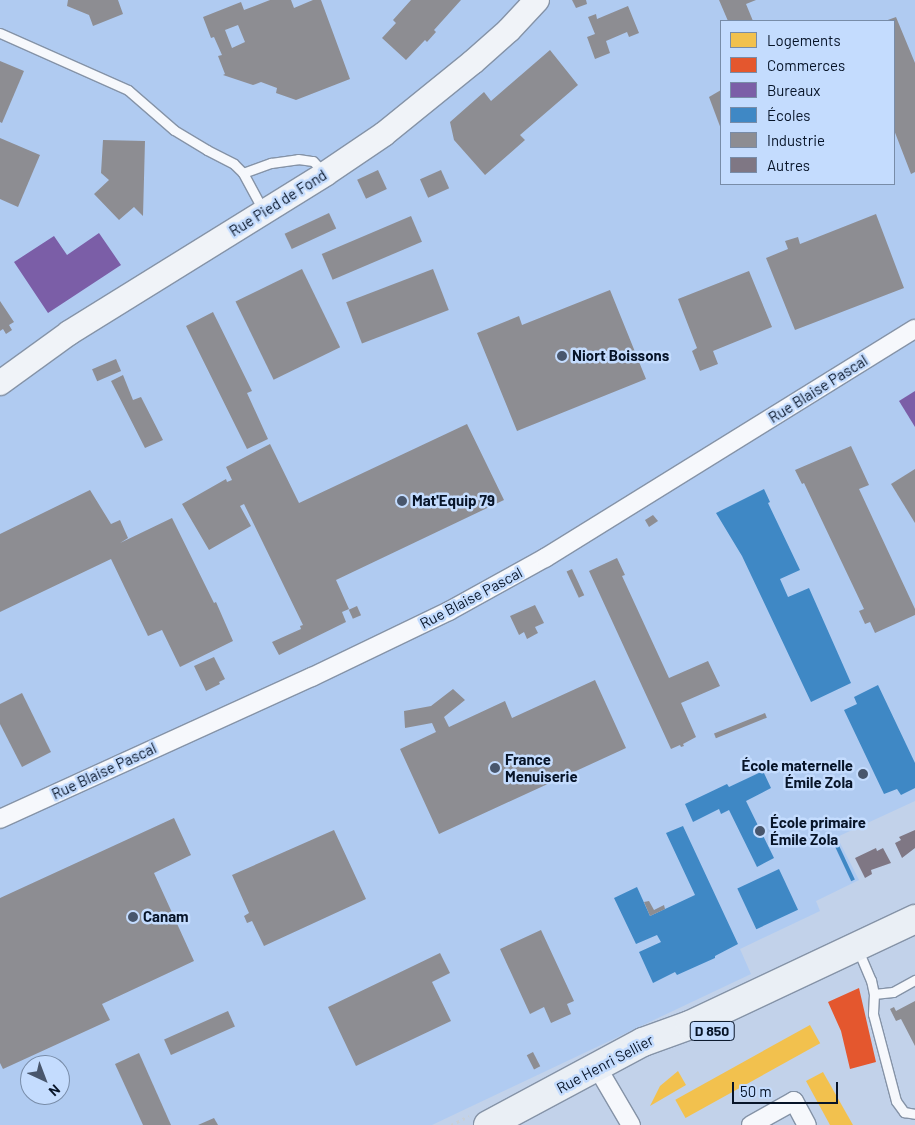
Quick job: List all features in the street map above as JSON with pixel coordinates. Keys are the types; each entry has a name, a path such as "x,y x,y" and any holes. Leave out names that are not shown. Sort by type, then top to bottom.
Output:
{"main road":[{"name":"Rue Pied de Fond","path":"0,382 69,333 325,174 384,134 446,86 510,30 537,0"},
{"name":"Rue Henri Sellier","path":"509,1125 678,1042 715,1030 860,954 915,919"},
{"name":"Rue Henri Sellier","path":"488,1125 642,1042 699,1021 860,954 915,935"}],"street":[{"name":"Rue Blaise Pascal","path":"0,819 312,677 449,611 545,558 915,329"},
{"path":"604,1079 631,1125"},
{"path":"751,1125 794,1101 808,1125"}],"lane":[{"path":"0,33 128,90 174,130 234,164 243,173 264,212"},
{"path":"243,173 271,163 298,159 313,161 325,174"},
{"path":"860,954 874,994 873,1014 896,1101 904,1112 915,1114"},
{"path":"874,994 893,992 915,980"}],"shaded area":[{"path":"0,0 915,0 915,801 837,837 859,880 816,901 820,911 740,949 751,974 432,1125 0,1125"}],"building: Logements":[{"path":"810,1025 820,1043 685,1118 675,1100"},
{"path":"678,1071 686,1085 650,1106 660,1086"},
{"path":"823,1072 853,1125 830,1125 806,1081"}],"building: Commerces":[{"path":"859,988 876,1062 850,1069 841,1031 828,1002"}],"building: Bureaux":[{"path":"99,233 121,265 48,313 14,262 54,236 67,255"},
{"path":"915,391 915,427 899,401"}],"building: Écoles":[{"path":"764,489 770,502 768,503 800,570 780,579 788,597 809,588 851,683 811,702 742,556 716,513"},
{"path":"878,685 915,763 915,788 901,795 897,789 884,794 844,710 857,704 854,697"},
{"path":"763,771 771,788 746,801 774,858 757,867 729,810 721,814 719,809 693,822 685,804 727,784 729,787"},
{"path":"683,826 738,944 715,956 715,958 677,975 675,972 653,983 639,952 661,942 657,935 636,944 614,898 637,887 650,916 695,895 666,833"},
{"path":"835,837 855,880 851,881 831,839"},
{"path":"779,869 798,910 756,929 737,888"}],"building: Industrie":[{"path":"68,0 118,0 123,14 93,26 89,15 67,6"},
{"path":"270,0 291,0 294,8 313,0 321,0 350,79 296,100 276,93 277,88 261,82 253,85 223,75 225,74 218,56 222,55 214,37 211,38 203,17 241,2 244,10","holes":["238,25 245,42 232,48 225,30"]},
{"path":"411,0 461,0 434,30 436,32 427,42 425,40 406,60 382,38 396,23 393,20"},
{"path":"572,0 586,0 587,4 576,8"},
{"path":"719,0 756,0 746,4 753,20 728,20"},
{"path":"628,6 639,33 629,37 627,32 606,41 610,53 595,59 587,37 595,34 588,17 596,14 597,19"},
{"path":"896,17 915,63 915,172 911,174 895,133 895,20 888,20"},
{"path":"550,50 578,85 520,135 525,140 485,175 454,140 450,122 484,92 491,101"},
{"path":"0,61 24,71 2,123 0,122"},
{"path":"720,91 720,126 709,97"},
{"path":"0,138 40,155 18,207 0,199"},
{"path":"103,140 145,141 143,216 134,207 119,220 94,194 109,180 101,173"},
{"path":"378,170 387,189 366,199 357,180"},
{"path":"441,170 449,188 428,198 420,179"},
{"path":"329,213 336,228 292,249 285,234"},
{"path":"876,214 904,288 795,330 766,258 788,249 785,241 798,237 800,244"},
{"path":"411,216 422,242 333,280 322,254"},
{"path":"302,269 340,347 274,380 235,301"},
{"path":"433,269 449,310 362,343 346,302"},
{"path":"749,271 772,327 713,351 718,364 700,371 692,351 697,348 678,299"},
{"name":"Niort Boissons","path":"610,290 646,379 517,431 477,333 519,316 522,325"},
{"path":"0,301 14,322 9,325 12,330 6,334 3,329 0,331"},
{"path":"213,312 252,391 247,393 268,439 247,449 186,326"},
{"path":"116,359 121,371 97,381 92,369"},
{"path":"123,375 133,400 141,397 163,440 145,448 111,381"},
{"path":"467,424 504,500 336,580 349,609 342,612 346,622 279,655 272,642 301,629 300,626 303,625 244,504 240,506 251,526 209,550 182,504 226,479 227,482 232,480 226,467 270,444 299,503"},
{"path":"851,446 869,485 859,489 915,609 915,615 875,633 870,622 865,624 859,611 864,609 804,483 802,484 795,470"},
{"path":"915,469 915,523 891,484"},
{"path":"90,490 111,524 120,520 128,538 120,543 172,518 214,603 216,602 233,641 180,667 162,630 148,636 111,559 0,612 0,534"},
{"path":"653,515 658,521 649,527 645,520"},
{"path":"617,558 625,575 622,576 669,678 708,661 720,686 681,703 696,737 683,744 684,746 681,747 680,745 671,749 589,571"},
{"path":"572,569 584,595 579,598 567,572"},
{"path":"535,605 544,623 535,627 538,633 527,639 524,632 519,635 510,616"},
{"path":"357,606 361,615 353,619 349,610"},
{"path":"214,657 225,679 219,682 220,684 206,691 194,666"},
{"name":"France Menuiserie","path":"595,680 626,748 439,834 400,749 436,732 432,723 405,728 404,711 431,706 453,689 465,700 444,717 449,727 505,701 512,718"},
{"path":"22,693 51,752 22,767 0,724 0,704"},
{"path":"765,713 767,718 716,738 714,734"},
{"path":"174,818 191,855 154,873 194,961 102,1004 110,1020 34,1055 20,1055 20,1061 3,1069 0,1063 0,898"},
{"path":"334,830 366,899 264,946 252,921 247,923 244,916 249,913 232,875"},
{"path":"649,901 654,910 664,905 665,909 650,916 644,902"},
{"path":"541,930 574,1001 567,1004 571,1014 551,1023 544,1007 530,1014 500,949"},
{"path":"440,953 450,973 432,982 451,1021 356,1066 328,1007"},
{"path":"915,1001 915,1046 901,1019 896,1021 890,1009 894,1007 896,1011"},
{"path":"228,1011 235,1027 171,1055 164,1039"},
{"path":"533,1052 540,1066 534,1069 527,1055"},
{"path":"139,1053 171,1125 143,1125 115,1064"},
{"path":"214,1118 218,1125 198,1125"}],"building: Autres":[{"path":"915,830 915,848 902,858 895,843 901,840 899,837"},
{"path":"876,848 877,851 883,848 891,863 871,870 872,874 865,878 855,858"}],"place":[{"name":"Niort Boissons","path":"562,356"},
{"name":"Mat'Equip 79","path":"402,501"},
{"name":"France Menuiserie","path":"495,768"},
{"name":"École maternelle Émile Zola","path":"863,774"},
{"name":"École primaire Émile Zola","path":"760,831"},
{"name":"Canam","path":"133,917"}]}
